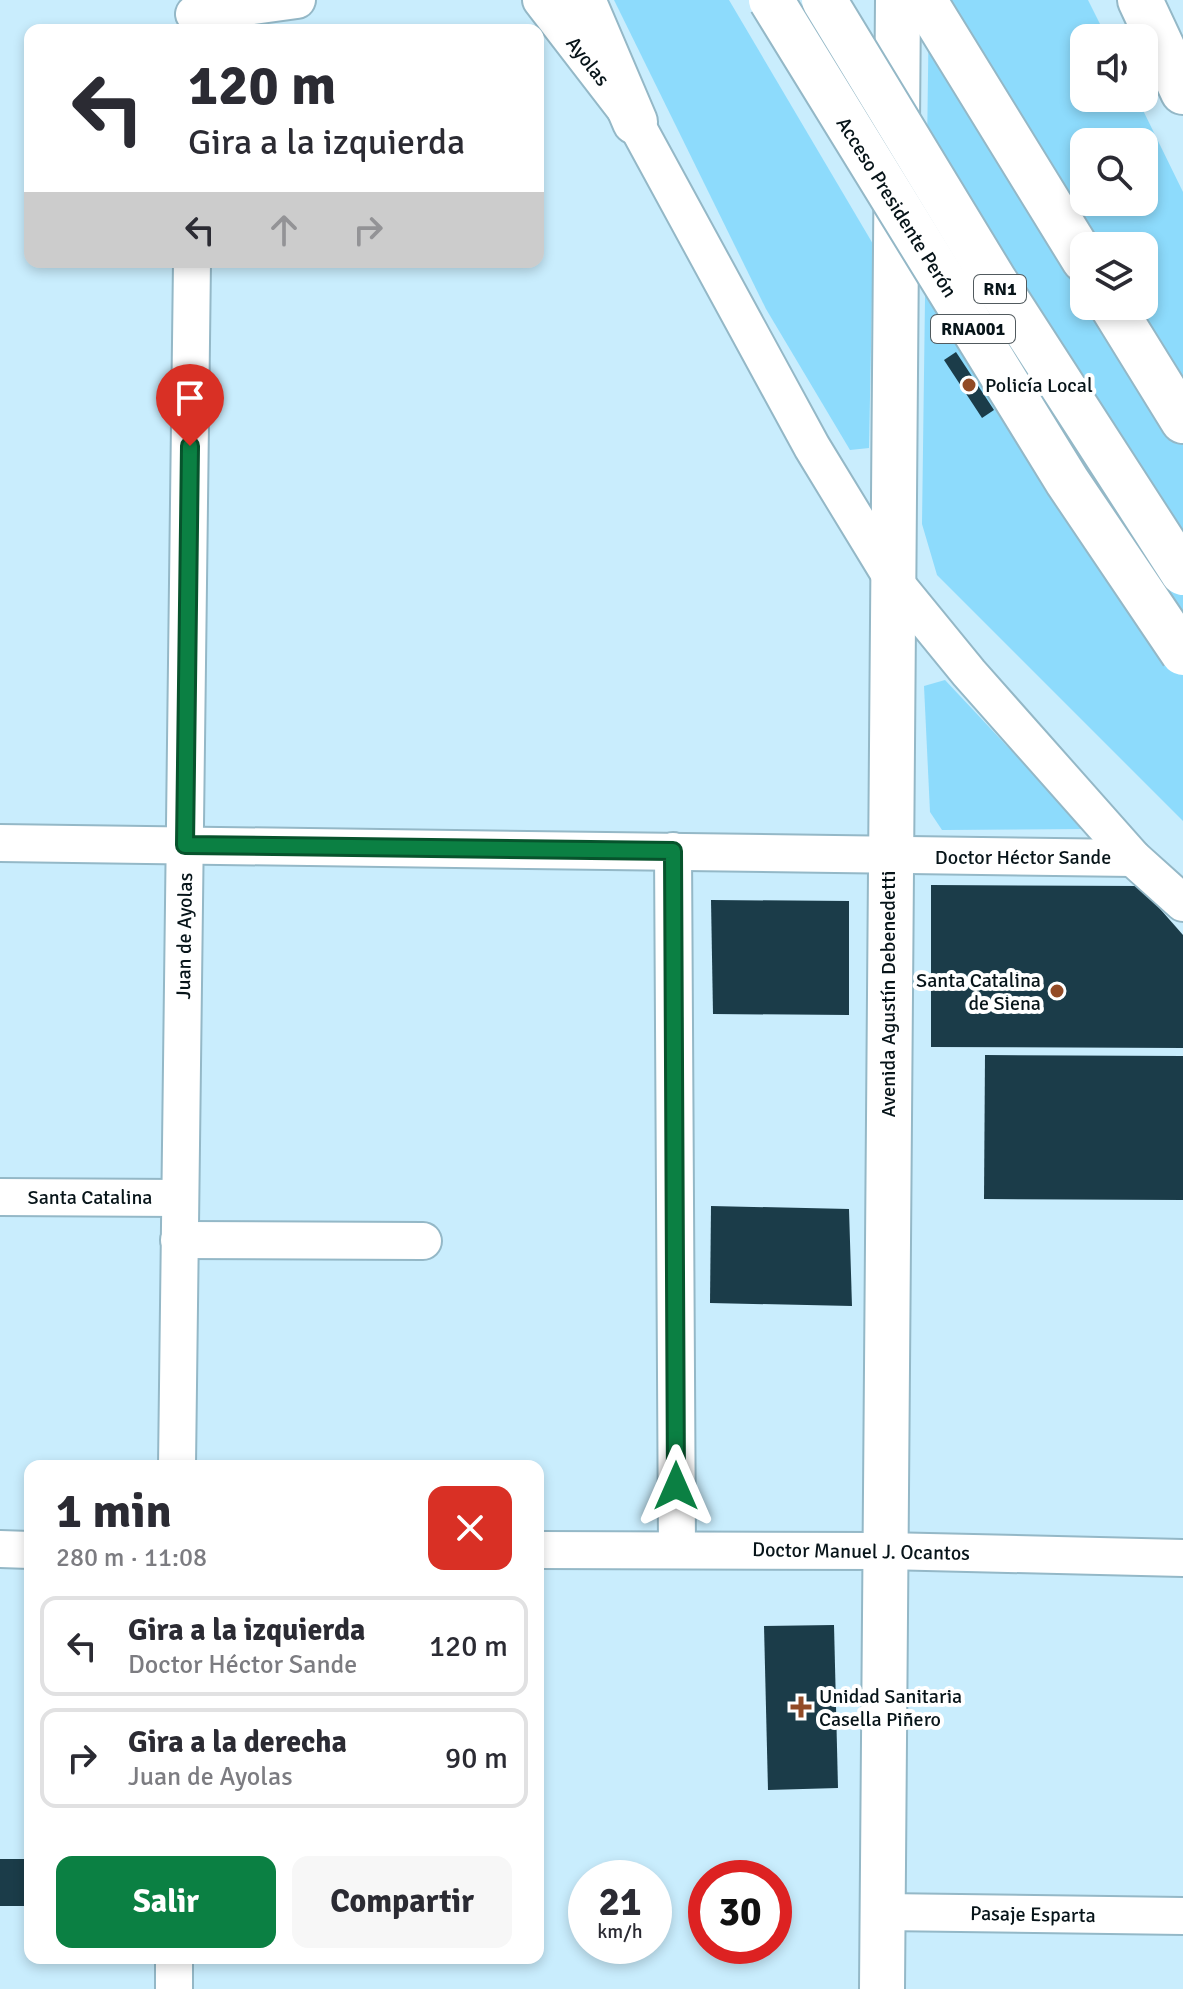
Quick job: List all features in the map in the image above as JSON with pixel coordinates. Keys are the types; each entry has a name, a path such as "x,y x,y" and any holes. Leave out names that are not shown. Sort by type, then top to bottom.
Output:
{"main road":[{"path":"583,0 635,122"},
{"name":"Acceso Presidente Perón","path":"771,0 1067,481 1183,653"},
{"name":"RN1","path":"824,0 994,280 1183,573"},
{"name":"Avenida Agustín Debenedetti","path":"882,1989 898,0"},
{"path":"924,0 1070,237"},
{"path":"1140,0 1183,92"},
{"path":"1154,0 1183,47"},
{"path":"1121,320 1183,421"}],"street":[{"path":"194,15 297,0"},
{"name":"Ayolas","path":"541,0 635,122 812,447 893,580 969,673 1133,858 1183,903"},
{"name":"Juan de Ayolas","path":"177,1460 192,268"},
{"name":"Doctor Héctor Sande","path":"0,843 1133,858"},
{"path":"673,851 677,1549"},
{"name":"Santa Catalina","path":"0,1197 180,1198"},
{"path":"179,1240 423,1241"},
{"path":"0,1549 24,1550"},
{"name":"Doctor Manuel J. Ocantos","path":"544,1550 885,1551 1183,1558"},
{"name":"Pasaje Esparta","path":"883,1912 1183,1916"},
{"path":"174,1964 174,1989"}],"shaded area":[{"path":"614,0 729,0 873,244 869,448 850,450 766,309"},
{"path":"929,0 1088,0 1100,24 1070,24 1070,112 1144,112 1152,128 1070,128 1070,216 1158,216 1158,141 1183,192 1183,821 937,575 922,524"},
{"path":"945,680 1085,829 942,830 930,812 924,686"}],"building":[{"name":"Policía Local","path":"956,352 994,410 982,418 944,360"},
{"name":"Santa Catalina de Siena","path":"931,885 1140,886 1183,935 1183,1048 931,1047"},
{"path":"711,900 849,901 849,1015 713,1014"},
{"path":"985,1055 1183,1056 1183,1200 984,1199"},
{"path":"711,1206 849,1209 852,1306 710,1303"},
{"name":"Unidad Sanitaria Casella Piñero","path":"834,1625 838,1788 768,1790 764,1626"},
{"path":"0,1859 24,1859 24,1906 0,1906"}],"place":[{"name":"Policía Local","path":"969,385"},
{"name":"Santa Catalina de Siena","path":"1057,991"},
{"name":"Unidad Sanitaria Casella Piñero","path":"801,1707"}],"route":[{"path":"190,446 185,845 673,851 676,1486"}]}
